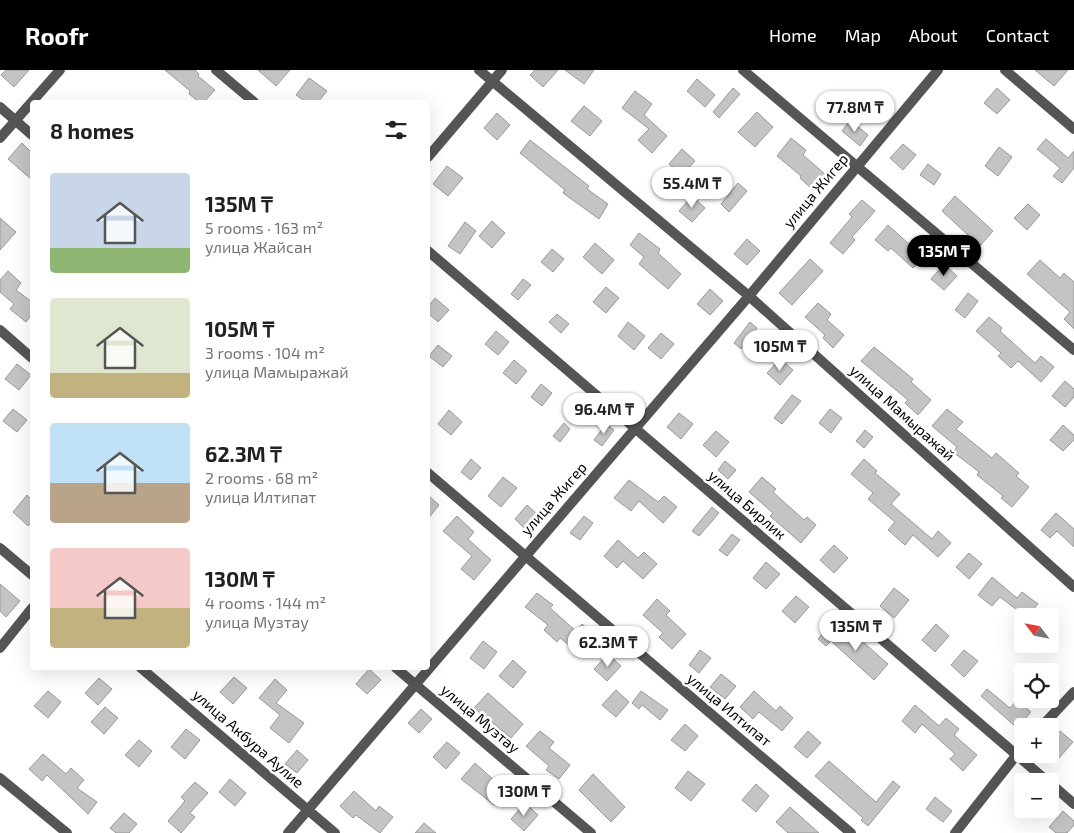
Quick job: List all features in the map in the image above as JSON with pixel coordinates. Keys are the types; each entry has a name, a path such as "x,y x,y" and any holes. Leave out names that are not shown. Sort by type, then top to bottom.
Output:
{"street":[{"path":"33,100 60,70"},
{"path":"216,70 252,100"},
{"name":"улица Мамыражай","path":"479,70 749,296 1074,587"},
{"path":"430,155 502,70"},
{"path":"743,70 1074,350"},
{"name":"улица Жигер","path":"430,666 749,296 938,70"},
{"path":"1005,70 1074,129"},
{"path":"0,138 30,103"},
{"path":"0,107 30,133"},
{"name":"улица Бирлик","path":"430,253 635,429 1014,747"},
{"path":"0,330 30,356"},
{"name":"улица Илтипат","path":"430,475 852,833"},
{"path":"0,548 30,573"},
{"path":"0,648 30,610"},
{"name":"улица Акбура Аулие","path":"143,670 335,833"},
{"name":"улица Музтау","path":"398,670 591,833"},
{"name":"улица Жигер","path":"288,833 427,670"},
{"path":"1050,718 1074,692"},
{"path":"955,833 1014,757"},
{"name":"улица Бирлик","path":"1031,763 1040,773"},
{"path":"0,778 67,833"},
{"name":"улица Бирлик","path":"1059,791 1074,804"}],"building":[{"path":"6,70 29,70 14,87 1,75"},
{"path":"165,70 195,70 199,74 198,76 215,90 206,100 196,100 189,94 190,91"},
{"path":"258,70 290,70 276,86"},
{"path":"535,70 558,70 543,87 530,75"},
{"path":"565,70 594,70 584,84"},
{"path":"1035,70 1068,70 1054,86"},
{"path":"309,78 327,91 320,100 303,100 296,95"},
{"path":"697,79 715,95 705,107 687,91"},
{"path":"733,88 740,94 719,118 713,112"},
{"path":"997,88 1010,100 997,114 984,103"},
{"path":"635,91 652,104 644,115 667,136 652,153 638,140 649,129 622,108"},
{"path":"868,93 881,103 873,112 861,102"},
{"path":"584,106 602,121 590,136 571,121"},
{"path":"757,112 773,127 755,147 738,132"},
{"path":"497,113 510,125 497,140 484,128"},
{"path":"850,120 868,135 860,146 842,131"},
{"path":"791,138 806,150 803,155 826,175 813,190 800,178 801,176 777,156"},
{"path":"1046,139 1068,158 1074,151 1074,168 1062,183 1053,176 1060,168 1037,149"},
{"path":"530,140 589,186 587,189 608,204 599,219 563,193 565,190 520,153"},
{"path":"22,143 30,151 30,178 8,159"},
{"path":"903,144 916,155 903,170 890,158"},
{"path":"999,147 1012,157 998,176 985,166"},
{"path":"682,149 695,161 682,175 669,164"},
{"path":"928,164 941,174 934,185 920,175"},
{"path":"447,166 463,178 448,196 433,184"},
{"path":"738,183 747,191 729,212 721,204"},
{"path":"692,196 705,208 692,222 679,211"},
{"path":"955,196 993,231 980,246 942,211"},
{"path":"862,200 875,211 852,237 855,240 843,254 830,243 852,217 849,214"},
{"path":"1028,204 1040,215 1027,230 1014,218"},
{"path":"0,218 16,232 0,250"},
{"path":"492,221 505,233 492,248 479,236"},
{"path":"465,222 476,231 460,254 448,246"},
{"path":"888,225 910,245 914,242 927,254 913,268 891,248 888,251 875,240"},
{"path":"639,233 660,249 658,253 681,274 668,289 639,264 644,257 630,245"},
{"path":"747,239 760,251 747,265 734,254"},
{"path":"595,243 614,260 602,274 583,257"},
{"path":"552,249 564,259 553,272 541,262"},
{"path":"810,259 823,271 792,305 779,293"},
{"path":"1040,260 1060,278 1064,273 1074,282 1074,329 1064,319 1070,312 1027,274"},
{"path":"944,264 957,276 944,290 931,279"},
{"path":"8,271 21,283 16,290 30,300 30,317 26,322 10,309 14,304 0,292 0,280"},
{"path":"523,279 531,285 518,300 511,294"},
{"path":"606,287 619,298 606,313 593,302"},
{"path":"710,289 723,301 710,315 697,304"},
{"path":"968,293 978,301 965,318 955,310"},
{"path":"435,298 449,310 438,322 430,315 430,304"},
{"path":"818,303 831,314 827,320 844,335 833,348 823,338 825,335 805,317"},
{"path":"557,314 569,324 561,333 549,322"},
{"path":"989,317 1002,328 1000,331 1035,363 1041,356 1054,367 1041,382 1018,361 1011,368 998,356 1001,353 976,331"},
{"path":"628,322 645,336 634,350 618,336"},
{"path":"750,322 757,328 741,349 734,343"},
{"path":"496,331 509,342 498,355 485,344"},
{"path":"661,333 674,344 661,359 648,348"},
{"path":"438,345 452,356 443,367 430,355"},
{"path":"874,347 913,379 911,382 931,400 918,415 905,403 908,400 861,361"},
{"path":"780,359 793,370 780,385 767,373"},
{"path":"514,360 527,371 516,384 503,373"},
{"path":"17,364 30,374 19,390 5,379"},
{"path":"1065,381 1074,389 1074,397 1065,407 1052,396"},
{"path":"541,384 552,393 542,406 531,397"},
{"path":"792,395 801,401 782,424 774,418"},
{"path":"13,409 27,420 17,432 3,421"},
{"path":"830,409 842,418 831,433 819,423"},
{"path":"947,409 963,422 956,429 992,458 996,453 1019,473 1016,476 1029,487 1012,507 1001,498 1003,496 977,475 979,472 953,452 957,447 932,426"},
{"path":"449,410 462,422 451,435 438,424"},
{"path":"679,413 693,424 681,439 667,427"},
{"path":"564,423 570,429 560,442 553,436"},
{"path":"606,424 614,430 602,446 594,440"},
{"path":"1063,425 1074,435 1074,440 1063,451 1050,440"},
{"path":"865,430 873,437 864,448 856,441"},
{"path":"716,431 729,442 716,457 703,445"},
{"path":"471,459 481,468 471,480 461,472"},
{"path":"864,459 877,471 875,473 900,494 891,504 932,539 938,531 951,543 938,557 913,535 905,545 888,530 895,522 868,499 873,493 851,474"},
{"path":"725,461 736,470 728,479 718,470"},
{"path":"503,477 517,488 501,507 488,496"},
{"path":"762,477 776,489 773,492 804,520 807,517 816,525 801,543 770,516 773,513 749,492"},
{"path":"629,480 658,502 664,496 677,507 663,523 639,501 631,511 614,498"},
{"path":"27,495 30,498 30,524 28,526 13,512"},
{"path":"430,497 439,505 430,516"},
{"path":"527,505 538,515 526,530 515,519"},
{"path":"712,507 719,513 699,536 692,531"},
{"path":"1056,513 1074,529 1074,547 1057,531 1050,538 1041,530"},
{"path":"457,516 474,532 468,539 491,560 474,580 461,569 472,556 443,531"},
{"path":"584,516 593,523 580,540 570,533"},
{"path":"732,534 740,540 727,556 719,550"},
{"path":"618,540 638,558 644,552 657,564 643,579 623,561 617,568 604,556"},
{"path":"834,545 848,558 834,573 820,560"},
{"path":"969,553 982,564 969,579 956,567"},
{"path":"766,562 780,574 766,589 753,578"},
{"path":"992,577 1017,598 1022,592 1038,604 1035,608 1014,608 1000,597 992,606 978,595"},
{"path":"0,584 20,601 6,617 0,611"},
{"path":"894,588 909,600 894,618 880,606"},
{"path":"537,593 553,605 550,608 576,631 582,624 593,633 578,652 560,638 557,642 544,630 548,625 525,607"},
{"path":"796,596 809,607 795,623 782,611"},
{"path":"657,599 670,611 666,615 686,634 672,649 659,637 663,633 643,615"},
{"path":"936,624 949,636 935,652 922,640"},
{"path":"829,626 846,640 853,633 888,664 874,680 831,641 826,646 818,639"},
{"path":"483,641 497,652 484,669 470,658"},
{"path":"700,650 711,658 699,673 689,665"},
{"path":"964,650 978,661 964,677 951,665"},
{"path":"608,654 621,666 607,681 594,669"},
{"path":"513,660 526,672 513,688 499,676"},
{"path":"368,670 381,680 367,694 356,684"},
{"path":"721,674 736,686 725,699 710,687"},
{"path":"234,677 247,688 233,704 220,692"},
{"path":"99,678 112,689 98,705 85,693"},
{"path":"275,679 287,690 276,703 304,723 289,743 270,728 280,715 259,698"},
{"path":"987,689 1010,708 1014,703 1014,708 1026,708 1031,712 1026,718 1014,718 1014,725 981,696"},
{"path":"616,690 629,702 616,717 602,705"},
{"path":"48,691 61,702 48,718 34,706"},
{"path":"641,691 668,710 660,720 642,705 639,709 632,703"},
{"path":"754,691 776,711 780,706 793,718 782,731 759,712 753,719 740,707"},
{"path":"488,693 523,724 511,738 474,708"},
{"path":"915,705 939,726 946,718 959,729 954,735 977,755 963,771 950,759 955,754 922,724 915,733 902,721"},
{"path":"105,707 118,718 104,734 91,722"},
{"path":"421,709 432,719 419,733 408,723"},
{"path":"685,724 698,736 685,751 671,740"},
{"path":"186,729 200,740 185,759 171,747"},
{"path":"540,731 554,742 549,748 570,765 559,779 546,770 549,766 526,746"},
{"path":"808,731 821,743 807,758 794,747"},
{"path":"1059,732 1073,742 1059,758"},
{"path":"139,740 152,751 139,767 125,755"},
{"path":"447,742 460,753 446,769 433,757"},
{"path":"297,750 308,760 297,773 285,764"},
{"path":"43,754 66,774 71,768 84,780 77,788 97,802 88,814 47,775 42,781 29,769"},
{"path":"829,761 876,802 893,781 900,787 868,826 861,820 863,818 815,776"},
{"path":"475,763 495,781 499,776 510,784 494,805 461,779"},
{"path":"688,771 705,784 691,801 675,788"},
{"path":"593,774 625,807 611,822 579,790"},
{"path":"230,779 246,793 235,806 219,792"},
{"path":"195,782 208,793 190,813 195,817 181,833 168,821 185,801 181,797"},
{"path":"756,784 769,796 756,812 742,800"},
{"path":"354,791 376,811 379,806 393,817 380,833 356,815 353,818 340,806"},
{"path":"935,797 952,811 943,822 926,809"},
{"path":"525,803 538,815 524,831 511,819"},
{"path":"790,807 819,833 788,833 776,822"},
{"path":"1063,811 1074,821 1074,825 1067,833 1056,833 1049,827 1059,818"},
{"path":"124,813 137,824 129,833 116,833 110,828"},
{"path":"424,823 436,833 415,833"}]}
